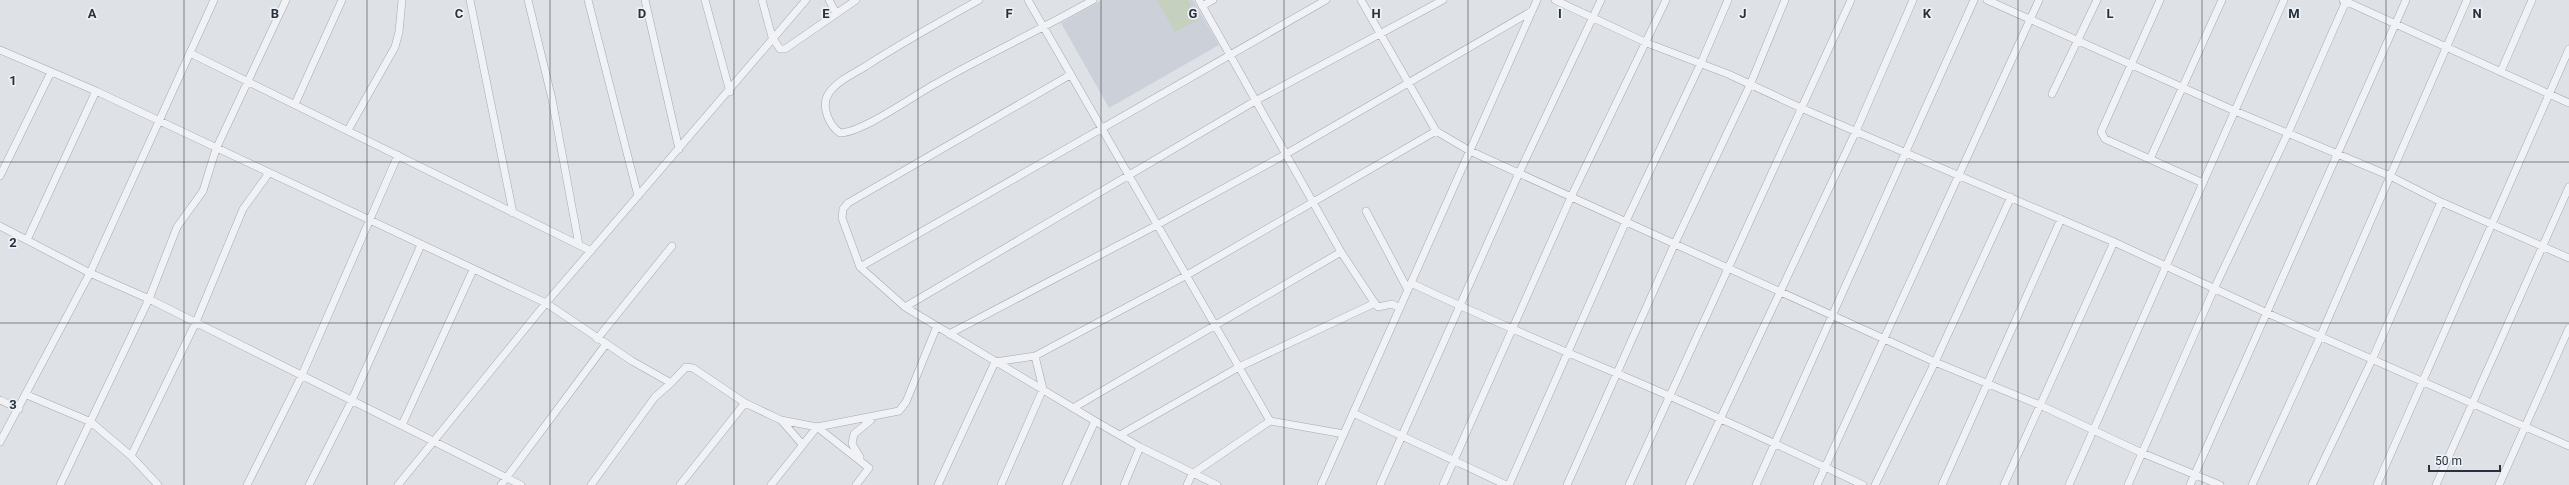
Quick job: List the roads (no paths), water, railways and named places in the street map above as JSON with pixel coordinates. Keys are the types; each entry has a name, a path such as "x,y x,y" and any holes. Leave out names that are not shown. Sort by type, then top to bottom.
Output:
{"street":[{"path":"0,442 27,395 90,273 214,0"},
{"path":"60,485 149,299 177,227 203,191 216,149 286,0"},
{"path":"295,104 342,0"},
{"path":"348,130 395,47 400,32 402,0"},
{"path":"470,0 514,213"},
{"path":"528,0 552,99 579,245"},
{"path":"588,0 638,196"},
{"path":"646,0 679,149"},
{"path":"705,0 730,92"},
{"path":"762,0 772,37 780,49 785,49 856,0"},
{"path":"398,485 546,303 730,92 772,37 806,0"},
{"path":"829,0 836,13"},
{"path":"979,0 904,42 840,82 829,93 826,100 828,119 833,127 840,133 849,133 937,82 1044,28 1093,0"},
{"path":"1028,0 1070,75 1102,126 1157,226 1187,275 1270,422"},
{"path":"1213,0 1200,3 1341,252 1378,307 1392,304 1400,308"},
{"path":"860,266 1102,126 1326,0"},
{"path":"1361,0 1436,131 1470,151 1675,243 1727,268 1833,314 1988,386 2042,406 2142,453 2220,485"},
{"path":"905,307 1128,174 1255,101 1443,0"},
{"path":"1321,485 1537,0"},
{"path":"1556,0 1647,43 1701,63 1801,108 1907,151 2114,242 2266,313 2569,446"},
{"path":"1380,485 1519,173 1601,0"},
{"path":"1443,485 1571,197 1647,43 1666,0"},
{"path":"1353,413 1508,485 1626,221 1701,63 1728,0"},
{"path":"1567,485 1675,243 1750,85 1785,0"},
{"path":"1629,485 1727,268 1851,0"},
{"path":"1690,485 1719,419 1781,292 1856,131 1913,0"},
{"path":"1756,485 1776,444 1974,0"},
{"path":"1988,0 2235,111 2390,176 2441,202 2569,258"},
{"path":"1817,485 2039,0"},
{"path":"2052,94 2097,0"},
{"path":"2160,0 2101,132 2105,139 2202,183"},
{"path":"2150,159 2222,0"},
{"path":"2069,485 2284,0"},
{"path":"2190,485 2406,0"},
{"path":"2252,485 2320,337 2467,0"},
{"path":"2500,71 2532,0"},
{"path":"2128,485 2214,289 2288,133 2344,1 2447,46 2569,103"},
{"path":"949,334 1157,226 1286,154 1532,11"},
{"path":"2377,485 2424,383 2548,94 2569,49"},
{"path":"0,50 96,91 216,149 546,303 596,339 671,383"},
{"path":"190,54 348,130 590,251"},
{"path":"0,176 51,72"},
{"path":"1070,75 848,203 843,209 842,218 860,266 905,307 1140,447 1192,474 1218,485"},
{"path":"27,240 96,91"},
{"path":"995,362 1035,356 1187,275 1436,131"},
{"path":"247,485 302,375 398,155"},
{"path":"131,456 196,322 243,209 268,173"},
{"path":"2436,485 2569,187"},
{"path":"1875,485 1935,362 2011,197"},
{"path":"2312,485 2372,360 2441,202"},
{"path":"1366,211 1410,286 1669,396 1863,485"},
{"path":"1942,485 1988,386 2061,219"},
{"path":"0,226 90,273 196,322 434,440 521,485"},
{"path":"2004,485 2042,406 2114,242"},
{"path":"309,485 352,400 421,245"},
{"path":"596,339 672,246"},
{"path":"1073,408 1341,252"},
{"path":"402,425 473,270"},
{"path":"1120,435 1239,367 1374,303"},
{"path":"870,468 856,452 852,444 854,434 870,420 899,412 906,402 937,326"},
{"path":"2499,485 2569,328"},
{"path":"501,485 606,344"},
{"path":"1002,485 1043,389 1035,356"},
{"path":"938,485 995,362"},
{"path":"590,485 655,397 686,367 693,368 745,403 781,420 817,427 893,414"},
{"path":"27,395 91,422 131,456 158,485"},
{"path":"0,400 19,409"},
{"path":"680,485 745,403"},
{"path":"781,420 802,444"},
{"path":"1066,485 1095,421"},
{"path":"1188,485 1192,474 1270,422 1344,434"},
{"path":"771,485 817,427"},
{"path":"817,427 870,468"},
{"path":"1124,485 1140,447"},
{"path":"856,485 870,468"}]}
